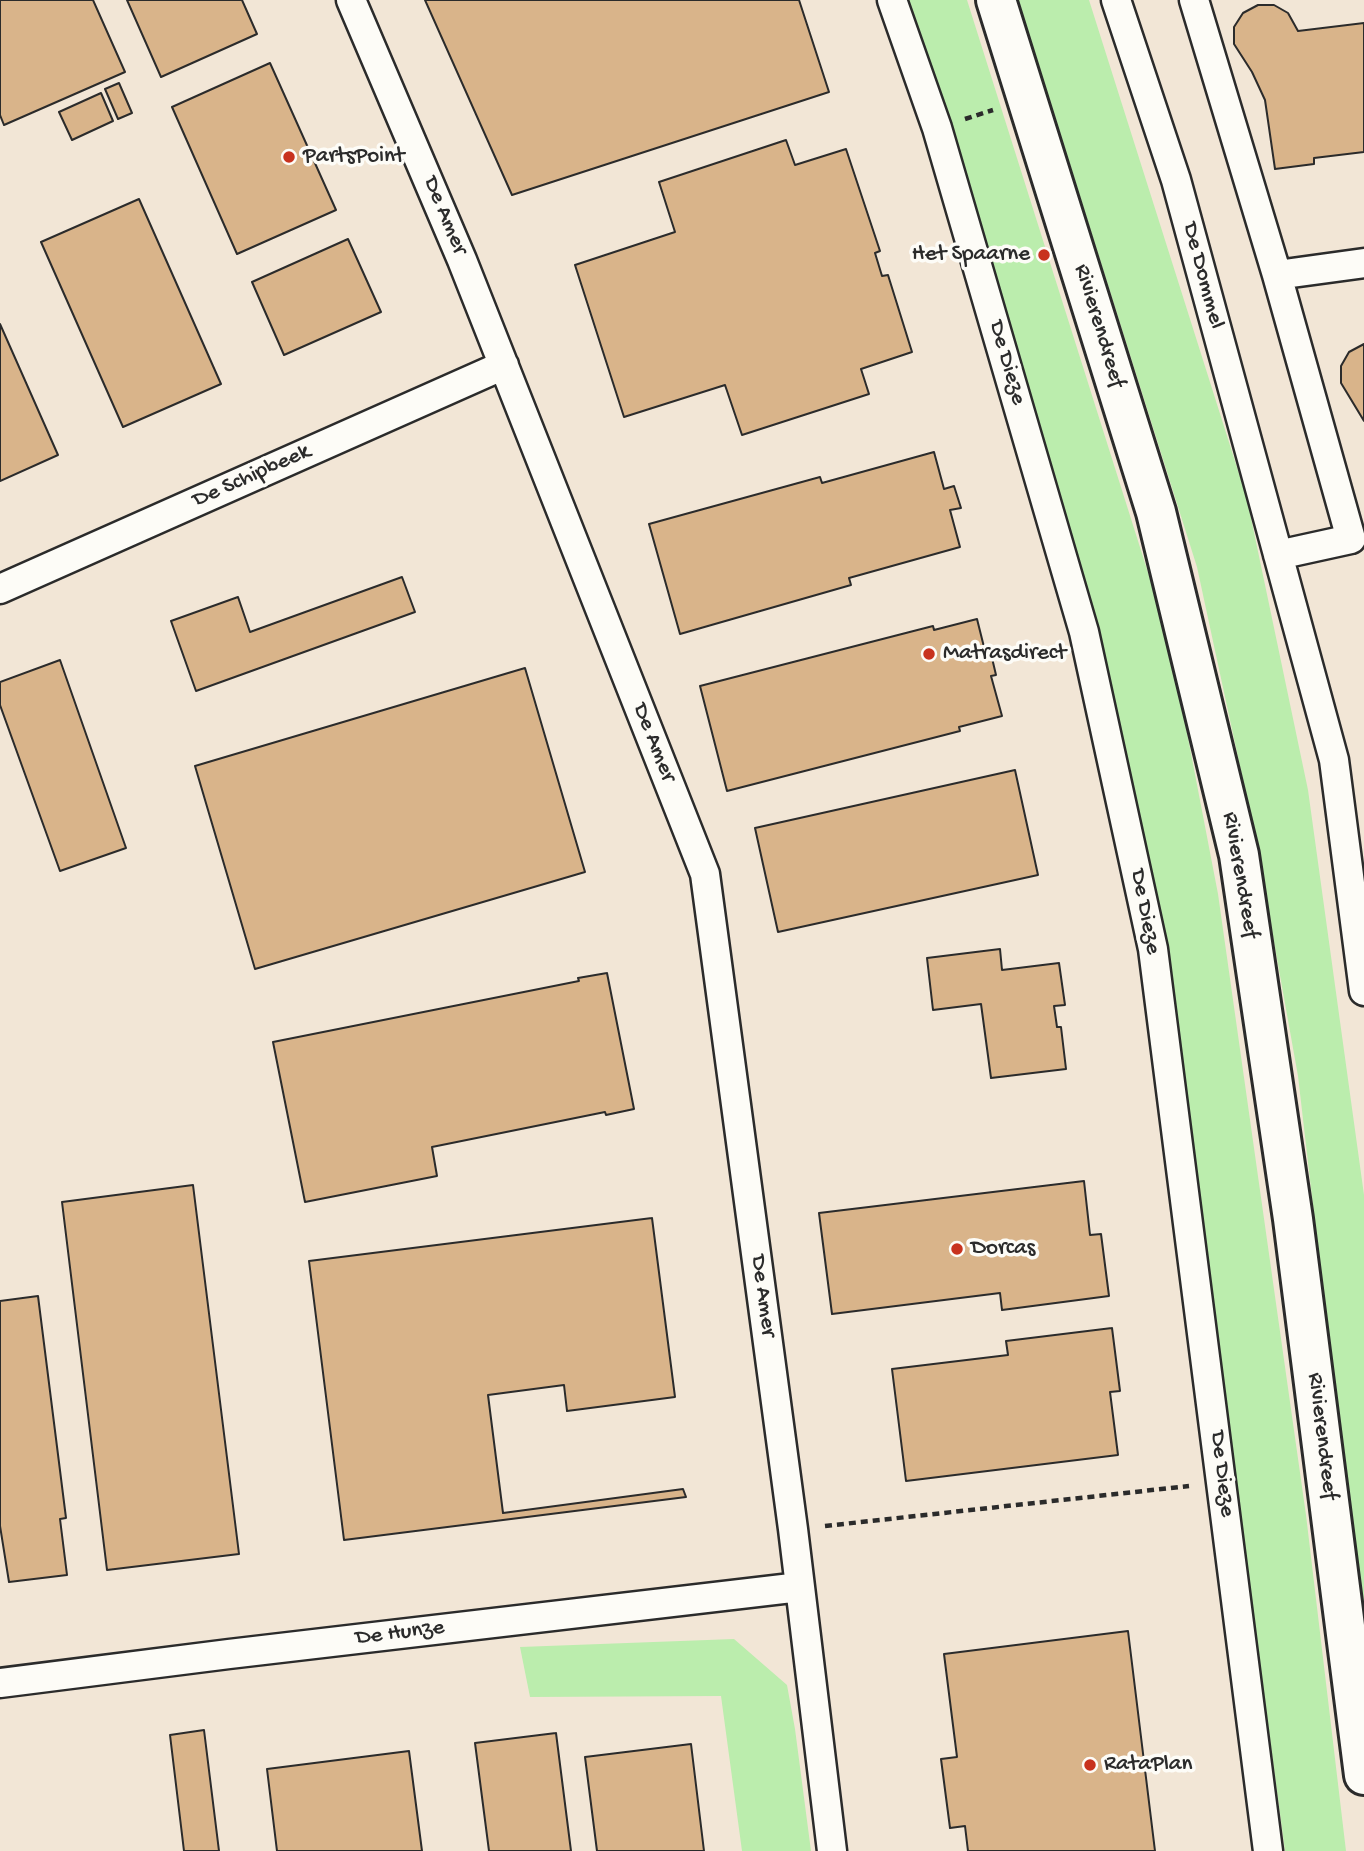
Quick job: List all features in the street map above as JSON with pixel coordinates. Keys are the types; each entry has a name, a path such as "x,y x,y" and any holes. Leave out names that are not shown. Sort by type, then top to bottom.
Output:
{"main road":[{"name":"Rivierendreef","path":"996,0 1156,512 1239,855 1293,1219 1364,1775"}],"street":[{"name":"De Amer","path":"351,0 462,260 705,874 793,1529 832,1851"},
{"name":"De Dieze","path":"892,0 937,128 1084,632 1153,949 1268,1851"},
{"name":"De Dommel","path":"1116,0 1175,180 1334,761 1364,991"},
{"path":"1194,0 1357,538 1278,555"},
{"path":"1277,275 1364,263"},
{"name":"De Schipbeek","path":"0,589 504,365"},
{"name":"De Hunze","path":"0,1683 800,1587"}],"path":[{"path":"937,128 995,109 999,120"},
{"path":"793,1529 1223,1483"}],"shaded area":[{"path":"0,0 1364,0 1364,1851 0,1851"}],"green space":[{"path":"898,0 967,0 1169,639 1218,894 1306,1515 1346,1851 1285,1851 1175,1031 1088,592"},
{"path":"1018,0 1089,0 1247,499 1308,790 1364,1195 1364,1646 1298,1076 1255,836 1197,567"},
{"path":"734,1639 787,1685 811,1851 742,1851 721,1696 530,1697 520,1647"}],"building":[{"path":"0,0 93,0 125,72 4,125 0,115"},
{"path":"127,0 242,0 257,34 161,77"},
{"path":"425,0 799,0 829,92 512,195"},
{"path":"1258,5 1274,5 1288,13 1298,31 1364,23 1364,152 1314,158 1314,164 1275,169 1265,100 1252,72 1234,44 1234,27 1243,13"},
{"path":"270,63 336,210 237,254 172,107"},
{"path":"119,83 132,113 118,119 105,89"},
{"path":"101,93 113,121 72,140 59,112"},
{"path":"786,140 795,165 846,149 880,251 875,253 882,276 888,275 912,352 861,369 869,394 742,435 725,385 624,417 575,265 675,232 659,182"},
{"path":"139,199 221,384 123,427 41,242"},
{"path":"348,239 381,312 284,355 252,282"},
{"path":"0,324 58,455 0,481"},
{"path":"1364,344 1364,421 1341,383 1341,366 1349,352"},
{"path":"934,452 944,489 954,486 961,508 950,510 960,547 849,578 851,585 680,634 649,524 820,477 822,483"},
{"path":"402,577 415,612 196,691 171,621 238,597 250,632"},
{"path":"977,619 987,659 992,658 996,675 991,676 1002,716 959,727 960,731 727,791 700,686 933,626 934,630"},
{"path":"60,660 126,848 60,871 0,705 0,682"},
{"path":"525,668 585,872 255,969 195,766"},
{"path":"1015,770 1038,875 778,932 755,828"},
{"path":"1000,949 1002,970 1059,963 1065,1005 1054,1006 1057,1027 1061,1027 1066,1069 991,1078 981,1004 933,1010 927,958"},
{"path":"607,973 634,1109 606,1115 605,1112 432,1147 437,1176 305,1202 273,1042 579,981 578,978"},
{"path":"1084,1181 1090,1235 1101,1234 1109,1296 1002,1310 1000,1293 832,1314 819,1213"},
{"path":"193,1185 239,1554 107,1570 62,1202"},
{"path":"652,1218 675,1397 567,1411 564,1385 488,1395 503,1513 683,1489 686,1497 344,1540 309,1261"},
{"path":"38,1296 66,1518 60,1519 67,1575 9,1582 0,1526 0,1301"},
{"path":"1112,1328 1120,1391 1110,1392 1118,1455 906,1481 892,1369 1008,1355 1006,1341"},
{"path":"1128,1631 1155,1851 968,1851 965,1826 950,1828 941,1759 957,1757 944,1654"},
{"path":"204,1730 219,1851 184,1851 170,1735"},
{"path":"556,1733 571,1851 489,1851 475,1743"},
{"path":"691,1744 704,1851 597,1851 585,1757"},
{"path":"409,1751 422,1851 277,1851 267,1769"}],"place":[{"name":"PartsPoint","path":"289,157"},
{"name":"Het Spaarne","path":"1044,255"},
{"name":"Matrasdirect","path":"929,654"},
{"name":"Dorcas","path":"957,1249"},
{"name":"RataPlan","path":"1090,1765"}]}
